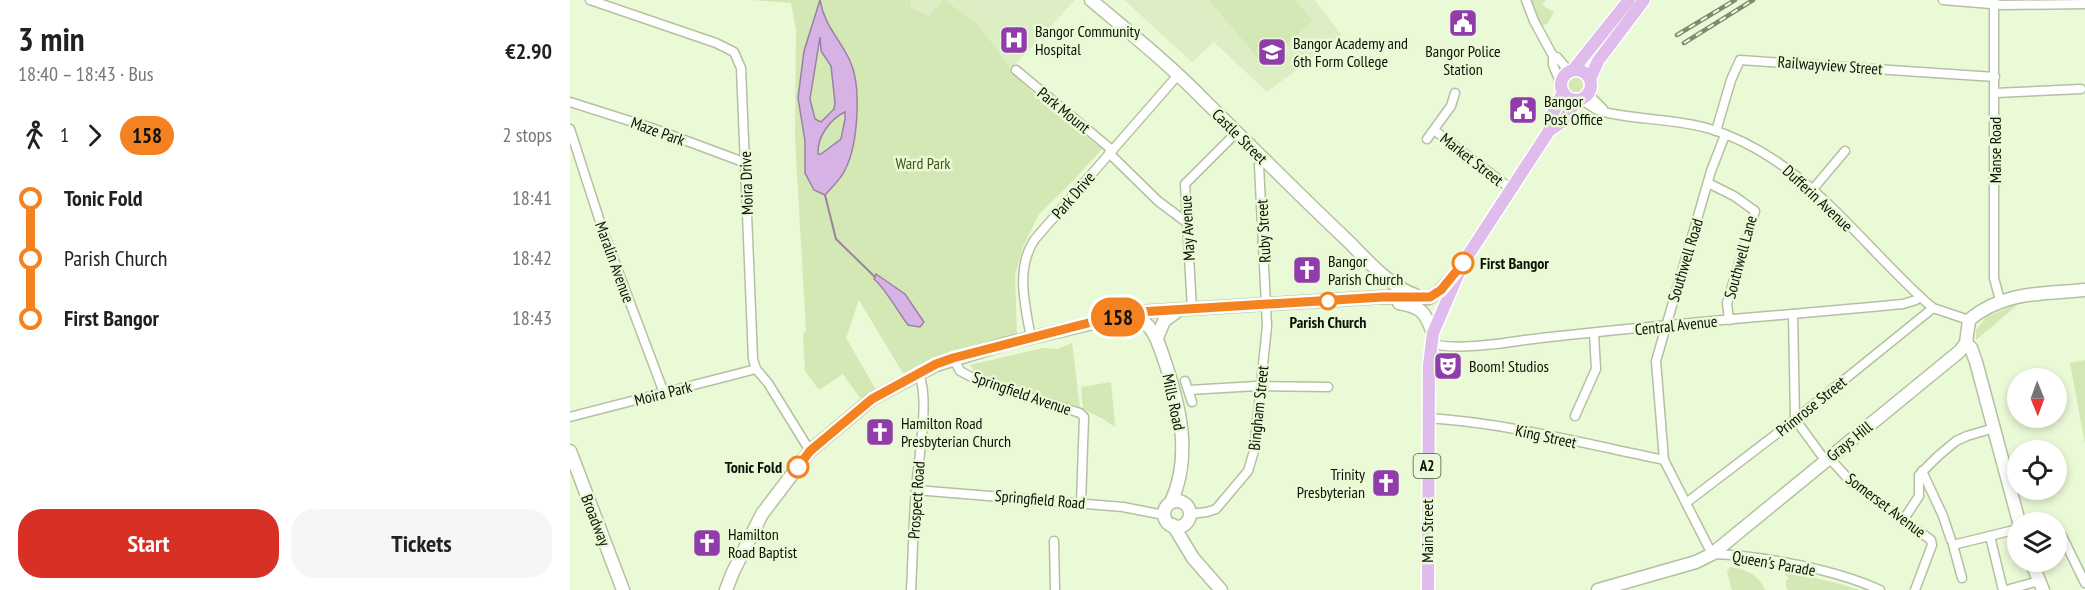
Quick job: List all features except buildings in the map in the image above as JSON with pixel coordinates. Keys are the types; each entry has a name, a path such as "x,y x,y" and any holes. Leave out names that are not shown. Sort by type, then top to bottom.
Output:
{"main road":[{"name":"Castle Street","path":"1091,0 1178,75 1385,277 1410,293 1425,298"},
{"name":"A2","path":"1562,88 1563,76 1571,70 1629,0"},
{"name":"A2","path":"1582,98 1591,87 1590,79 1598,61 1644,0"},
{"path":"1571,70 1581,70 1590,79"},
{"path":"1562,88 1569,98 1582,98"},
{"name":"Main Street","path":"1425,298 1436,294 1463,263 1549,131 1562,88"},
{"name":"Main Street","path":"1549,131 1563,121 1582,98"},
{"name":"Main Street","path":"1428,590 1428,418 1432,338 1463,263"},
{"path":"1377,297 1387,286 1385,277"},
{"path":"2016,512 1976,362 1971,348 1966,343 1969,335 1969,320 2000,300 2085,290"},
{"path":"1377,297 1417,307 1426,316 1432,338"},
{"path":"726,590 762,514 810,451 872,399 936,364 1096,321 1139,312 1377,297 1425,298"},
{"path":"1157,338 1164,321 1185,310"},
{"path":"1123,316 1141,321 1157,338"},
{"name":"Mills Road","path":"1157,338 1172,384 1182,429 1179,478 1177,490 1171,502"},
{"name":"Grays Hill","path":"1712,554 1960,351 1966,343"},
{"name":"Broadway","path":"570,451 623,590"},
{"path":"1173,525 1184,524 1190,514 1183,502 1171,502 1164,515 1173,525 1193,558 1221,590"},
{"name":"Queen's Parade","path":"1598,590 1696,562 1712,554"}],"street":[{"name":"Moira Drive","path":"590,0 716,43 734,52 741,68 753,359 756,369 768,383 810,451"},
{"path":"1526,0 1534,21 1553,56 1553,65 1562,88"},
{"path":"1943,0 1994,2 2003,5 2085,4"},
{"name":"Manse Road","path":"1994,2 1994,279 2000,300"},
{"path":"1553,56 1571,70"},
{"name":"Railwayview Street","path":"1721,133 1731,80 1740,60 1995,77"},
{"name":"Park Mount","path":"1016,70 1111,151 1158,201 1186,222"},
{"name":"Park Drive","path":"1031,338 1023,279 1029,248 1178,75"},
{"path":"1995,93 2081,89"},
{"path":"1427,139 1451,106 1455,93"},
{"name":"Dufferin Avenue","path":"1582,98 1595,103 1608,113 1706,127 1751,146 1784,165 1812,189 1933,308 1969,320"},
{"name":"Maze Park","path":"570,102 652,128 746,163"},
{"name":"Maralin Avenue","path":"570,129 603,231 664,393"},
{"name":"Market Street","path":"1434,130 1511,189"},
{"name":"May Avenue","path":"1185,310 1185,184 1237,132"},
{"name":"Southwell Road","path":"1712,554 1664,460 1656,361 1721,133"},
{"path":"1812,189 1845,151"},
{"name":"Ruby Street","path":"1262,158 1259,165 1267,305"},
{"name":"Southwell Lane","path":"1708,183 1734,196 1755,211 1727,303 1729,320"},
{"name":"Central Avenue","path":"1432,338 1436,345 1470,346 1666,325 1907,304 1920,297"},
{"name":"Bingham Street","path":"1190,514 1216,509 1248,471 1254,451 1267,305"},
{"name":"Primrose Street","path":"1686,503 1933,308"},
{"path":"1793,314 1795,419"},
{"path":"1575,416 1596,369 1593,333"},
{"name":"Springfield Avenue","path":"953,358 960,371 979,381 1073,411 1084,417 1081,503"},
{"name":"Moira Park","path":"570,417 756,369"},
{"name":"Prospect Road","path":"911,590 916,490 924,399 919,375"},
{"path":"1185,381 1192,402"},
{"path":"1189,390 1208,387 1328,387"},
{"name":"King Street","path":"1428,418 1467,421 1507,428 1664,460"},
{"name":"Somerset Avenue","path":"1795,419 1807,437 1851,482 1904,519 1932,542 1915,590"},
{"path":"1904,519 1919,496 1918,477 1922,471 1956,441 1994,428"},
{"path":"1922,471 1943,516 1951,540"},
{"name":"Springfield Road","path":"916,490 1137,508 1164,515"},
{"path":"1962,578 1953,545 2007,532"},
{"path":"1990,536 2005,590 2041,585"},
{"path":"1054,541 1055,590"},
{"path":"2067,546 2085,583"},
{"name":"Queen's Parade","path":"1712,554 1777,561 1851,578 1880,590"}],"shaded area":[{"path":"820,0 825,18 850,61 854,72 857,100 853,146 849,159 841,177 825,195 814,190 805,173 805,141 798,98 804,51","holes":["820,37 821,51 831,66 835,103 834,109 821,122 815,119 810,99","845,112 841,139 818,154 822,135 834,119"]},
{"path":"911,0 943,0 929,16 910,8"},
{"name":"Bangor Community Hospital","path":"945,0 1075,0 1011,69 980,26"},
{"name":"Bangor Academy and 6th Form College","path":"1124,0 1316,0 1342,35 1267,92 1214,42 1192,62"},
{"path":"876,274 905,294 924,322 920,327 908,325 874,279"}],"green space":[{"name":"Ward Park","path":"752,0 911,0 911,8 929,16 945,0 980,26 1015,75 1044,104 1102,149 1039,214 1023,247 1015,275 1017,337 941,357 904,375 859,300 846,338 876,390 860,398 843,374 819,390 805,371 803,334 806,331 795,138 796,30 791,3"},
{"path":"1209,0 1295,0 1313,21 1263,64"},
{"path":"1530,0 1546,0 1542,5 1554,12 1548,23 1542,26"},
{"path":"1575,77 1581,79 1583,85 1581,91 1575,93 1569,91 1567,85 1569,79"},
{"path":"2022,301 1976,340 1976,330 1986,317"},
{"path":"1072,343 1080,408 983,376 974,371 970,365 1043,348 1057,349"},
{"path":"2085,360 2085,444 2070,363"},
{"path":"1111,382 1115,427 1083,409 1081,387"},
{"path":"1730,567 1751,574 1759,580 1765,590 1732,590 1727,572"},
{"path":"1783,571 1860,590 1788,590 1786,580 1789,579"}],"waterway":[{"path":"825,195 836,239 875,277"}],"railway":[{"path":"1677,35 1735,0"},
{"path":"1684,43 1753,0"}],"bus line":[{"name":"158","path":"798,467 810,451 872,399 936,364 953,358 1139,312 1394,296 1430,297 1441,290 1463,263"}],"place":[{"name":"Bangor Police Station","path":"1463,23"},
{"name":"Bangor Community Hospital","path":"1014,40"},
{"name":"Bangor Academy and 6th Form College","path":"1272,52"},
{"name":"Bangor Post Office","path":"1523,110"},
{"name":"First Bangor","path":"1463,263"},
{"name":"Bangor Parish Church","path":"1307,270"},
{"name":"Parish Church","path":"1328,301"},
{"name":"Boom! Studios","path":"1448,366"},
{"name":"Hamilton Road Presbyterian Church","path":"880,432"},
{"name":"Tonic Fold","path":"798,467"},
{"name":"Trinity Presbyterian","path":"1386,483"},
{"name":"Hamilton Road Baptist","path":"707,543"}]}
